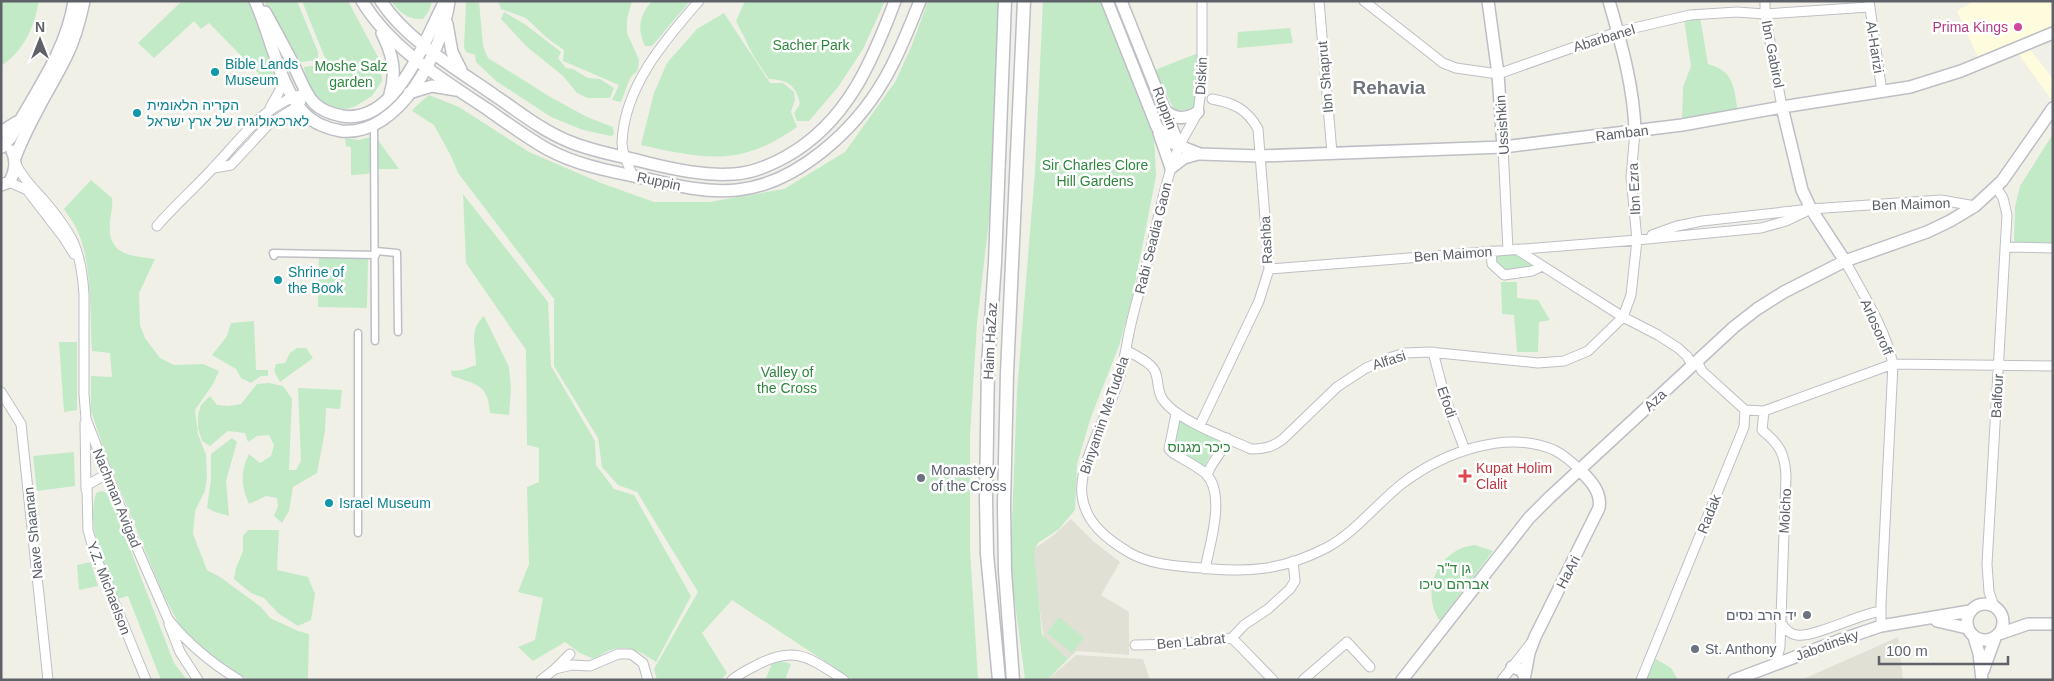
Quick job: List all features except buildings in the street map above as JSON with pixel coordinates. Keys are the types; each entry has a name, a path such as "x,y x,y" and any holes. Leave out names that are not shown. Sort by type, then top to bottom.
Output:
{"main road":[{"name":"Haim HaZaz","path":"999,680 987,554 986,499 988,365 995,262 1005,1"},
{"name":"Haim HaZaz","path":"1013,680 1005,571 1004,505 1007,373 1024,1"}],"street":[{"path":"15,160 11,150 2,147 11,137 58,52 74,1"},
{"path":"4,184 13,174 15,160 26,130 71,46 84,1"},
{"path":"255,1 295,101 310,119 328,128 346,131 364,130 374,126 390,116 409,93 434,53 445,1"},
{"path":"255,1 270,21 307,93 314,102 324,110 348,116 360,116 368,113 388,98 441,20 448,1"},
{"name":"Ruppin","path":"362,1 376,22 393,40 416,59 547,149 579,162 633,176 706,190 738,190 766,184 819,155 873,97 897,56 920,1"},
{"name":"Ruppin","path":"381,1 404,29 434,53 555,135 583,147 691,172 722,175 761,169 809,142 848,101 871,63 895,1"},
{"path":"633,176 622,144 628,108 639,79 700,1"},
{"name":"Ruppin","path":"1107,1 1157,127 1167,140 1179,146"},
{"name":"Ruppin","path":"1121,1 1179,146"},
{"name":"Diskin","path":"1179,146 1198,112 1202,82 1202,1"},
{"name":"Ibn Shaprut","path":"1319,1 1332,153"},
{"name":"Abarbanel","path":"1364,1 1443,62 1456,68 1498,74 1617,32 1690,15 1737,12 1765,14 1869,4"},
{"name":"Ussishkin","path":"1488,1 1498,74 1512,250"},
{"name":"Ibn Ezra","path":"1609,1 1630,82 1635,113 1631,177 1637,240 1631,296 1623,317"},
{"name":"Ibn Gabirol","path":"1765,1 1765,14 1782,107"},
{"name":"Al-Harizi","path":"1869,4 1882,92"},
{"path":"404,29 422,30 441,20"},
{"path":"441,20 452,52 464,74"},
{"path":"376,22 389,48 393,64 392,87 388,98"},
{"name":"Ramban","path":"1179,146 1200,154 1260,156 1503,147 1635,132 1910,88 1938,79 2053,33"},
{"path":"158,226 172,208 214,168 230,148 270,109 280,90 281,70"},
{"path":"409,93 418,89 439,86 463,93"},
{"path":"214,168 231,164 269,124 307,93"},
{"name":"Rashba","path":"1200,425 1259,302 1269,268 1258,129 1252,117 1243,110 1227,102 1212,99"},
{"path":"270,109 295,101"},
{"name":"Arlosoroff","path":"1782,107 1802,190 1811,209 1845,261 1882,331 1890,350 1893,364 1881,626"},
{"path":"1975,206 1996,187 2053,108"},
{"path":"1167,112 1174,117 1188,118 1198,112"},
{"path":"1,132 22,117"},
{"path":"269,124 295,117 318,123"},
{"path":"374,126 375,341"},
{"path":"1157,127 1171,168 1184,158 1200,154"},
{"name":"Rabi Seadia Gaon","path":"1129,331 1171,168 1179,146"},
{"name":"Nachman Avigad","path":"15,160 20,173 63,223 71,236 83,278 86,419 139,555 168,619 198,652 239,680"},
{"name":"Nachman Avigad","path":"4,184 27,190 35,199 69,246 83,278"},
{"name":"Balfour","path":"1996,187 2006,206 1987,564 1989,592 1997,610"},
{"name":"Ben Maimon","path":"1269,268 1637,240 1761,228 1786,221 1811,209 1941,200 1975,206"},
{"name":"Aza","path":"1402,680 1529,518 1734,327 1757,309 1784,292 1845,261 1927,232 1975,206"},
{"path":"2005,247 2053,248"},
{"path":"1512,250 1542,266 1623,317 1658,334 1678,348 1745,410 1764,411 1893,364 2053,366"},
{"path":"1491,251 1492,264 1504,276 1532,271 1542,266"},
{"path":"274,256 274,253 397,252 398,332"},
{"name":"Alfasi","path":"1176,414 1251,448 1260,449 1275,445 1292,431 1328,393 1366,368 1405,353 1433,352 1538,363 1564,361 1588,351 1623,317"},
{"name":"Binyamin MeTudela","path":"1129,331 1118,382 1084,471 1082,495 1090,520 1102,533 1114,544 1133,554 1155,562 1205,569 1255,571 1293,561 1328,547 1341,538 1414,475 1465,450 1496,443 1521,443 1556,451 1580,470"},
{"path":"358,333 358,533"},
{"path":"1126,350 1149,365 1156,372 1158,389 1163,400 1176,414 1170,448 1173,453 1207,475 1215,487 1216,510 1205,569"},
{"name":"Efodi","path":"1433,352 1440,382 1465,450"},
{"name":"Nave Shaanan","path":"1,392 21,424 48,680"},
{"name":"Y.Z. Michaelson","path":"85,408 88,530 95,554 146,680"},
{"name":"Radak","path":"1641,680 1744,427 1745,410"},
{"path":"1744,427 1762,430 1764,411"},
{"name":"Molcho","path":"1762,430 1777,445 1783,454 1785,464 1779,653 1776,664"},
{"path":"1207,475 1210,467 1225,448 1227,438"},
{"name":"HaAri","path":"1524,677 1535,637 1599,508 1597,492 1591,481 1580,470"},
{"path":"86,493 89,484 107,474"},
{"name":"Ben Labrat","path":"1135,645 1181,644 1232,638 1244,625 1268,609 1290,589 1295,581 1293,561"},
{"path":"1983,676 1966,619 1970,611 1981,604 2012,618 2035,624"},
{"path":"1983,676 1997,636 2003,625 1997,610"},
{"name":"Jabotinsky","path":"1734,680 1881,626 1970,611"},
{"path":"1779,620 1787,631 1801,635 1867,613 1881,612"},
{"path":"168,619 180,652 198,680"},
{"name":"Jabotinsky","path":"1923,620 1944,622 1970,633"},
{"path":"1970,633 1984,641 2022,626 2053,624"},
{"path":"1502,680 1535,637"},
{"path":"1232,638 1273,680"},
{"path":"1303,680 1346,642 1370,667"},
{"path":"198,652 192,661 192,668 198,680"},
{"path":"541,680 570,654"},
{"path":"555,669 572,665 590,666 618,654 631,654 638,657 643,663 648,680"},
{"path":"733,679 771,657 786,654 813,661 844,680"},
{"path":"1512,667 1521,670 1524,677"}],"shaded area":[{"path":"1974,1 2053,1 2053,27 1979,59 1957,11"},
{"path":"2026,44 2053,79 2051,99 2015,49"},
{"path":"1071,519 1093,541 1120,562 1101,595 1129,612 1129,655 1077,651 1068,659 1044,638 1034,571 1034,549 1055,534"},
{"path":"1898,637 1903,680 1801,680"},
{"path":"1076,655 1143,659 1150,680 1047,680"}],"green space":[{"path":"1,1 39,1 27,38 16,53 1,66"},
{"path":"182,1 247,1 253,13 274,76 268,83 209,23 201,29 194,21 154,58 138,43"},
{"path":"264,1 297,1 318,52 318,60 300,62"},
{"name":"Moshe Salz garden","path":"302,1 348,1 380,61 382,81 372,96 356,106 343,110 324,103 307,85 304,67 320,65 325,58"},
{"path":"391,1 432,1 429,11 423,19 418,19 405,15"},
{"path":"466,1 479,1 483,46 488,58 552,98 587,117 613,127 614,134 611,136 583,130 551,117 496,81 476,62 475,55 466,52 464,48"},
{"path":"498,1 632,1 627,19 627,33 639,60 638,70 630,78 621,102 612,100 619,85 563,61 564,50 547,38 526,18 501,9"},
{"path":"652,1 690,1 652,46 645,46 640,28 644,12"},
{"name":"Sacher Park","path":"745,1 885,1 863,49 838,87 809,121 797,121 794,113 800,104 796,92 786,82 769,79 754,57 736,21"},
{"name":"Valley of the Cross","path":"928,1 1000,1 1000,127 977,323 970,436 970,549 978,680 853,680 732,600 702,633 727,673 721,680 657,680 654,669 698,592 637,492 618,485 602,467 598,438 554,366 554,299 458,173 434,125 412,111 429,95 459,107 529,152 601,183 654,202 709,202 784,189 845,152 895,82 912,45"},
{"name":"Sir Charles Clore Hill Gardens","path":"1043,1 1103,1 1154,136 1156,176 1133,294 1119,346 1091,417 1077,464 1075,510 1059,529 1038,543 1034,551 1042,635 1068,659 1047,680 1025,680 1012,580 1012,523 1017,391 1035,171"},
{"path":"504,12 526,25 561,52 558,58 566,68 573,69 588,78 600,79 614,88 610,98 587,98 577,93 563,76 526,46 501,19"},
{"path":"724,13 770,83 783,83 794,92 795,100 791,112 797,127 758,149 740,154 703,156 641,145 654,93 667,63 697,29"},
{"path":"1700,17 1708,64 1724,71 1732,82 1738,112 1682,122 1683,87 1691,66 1684,19"},
{"path":"1290,28 1293,43 1237,48 1238,32"},
{"path":"1198,53 1199,89 1196,106 1182,111 1174,110 1155,70"},
{"path":"2053,134 2053,244 2014,243 2015,207 2020,186"},
{"path":"375,136 399,169 379,169 367,174 351,175 351,147 346,146 345,138 359,140"},
{"path":"91,180 112,198 110,233 116,247 129,255 155,259 139,293 140,325 145,338 160,358 174,365 203,364 219,371 213,384 195,410 198,434 206,455 207,476 205,491 195,511 193,534 207,570 220,577 261,607 270,618 309,634 308,680 248,680 201,648 182,630 163,594 107,458 91,411 91,376 112,377 110,353 92,351 90,290 86,259 77,229 64,209"},
{"path":"463,194 548,302 551,366 595,441 596,465 614,489 634,495 691,596 656,662 639,652 625,648 611,650 594,659 580,653 565,642 533,661 518,647 535,640 543,598 518,592 529,564 527,487 539,482 539,448 527,445 526,350 466,263"},
{"path":"1515,251 1538,266 1501,273 1491,253"},
{"path":"319,256 368,256 367,308 318,307"},
{"path":"1501,282 1517,282 1517,298 1538,300 1550,320 1539,322 1538,352 1517,352 1514,315 1502,314"},
{"path":"484,316 509,367 511,388 509,415 490,413 487,396 480,387 452,376 451,371 462,370 476,365 474,333 479,321"},
{"path":"254,321 256,370 268,370 268,376 261,376 251,383 241,378 236,369 212,355 227,336 231,323"},
{"path":"59,342 77,342 77,410 64,412"},
{"path":"297,348 306,348 313,358 280,382 274,371 276,364 285,363 290,353"},
{"path":"269,383 283,386 292,399 289,470 296,470 301,461 298,388 342,390 340,409 326,408 325,431 317,473 293,487 289,511 282,523 274,516 278,506 277,498 266,496 249,504 243,485 244,467 249,454 260,463 271,456 274,445 269,435 257,436 248,442 245,433 228,431 210,446 202,441 198,428 198,414 201,405 210,396 217,405 241,404 257,384"},
{"name":"כיכר מגנוס","path":"1178,419 1188,426 1223,440 1208,459 1205,467 1174,449 1173,444"},
{"path":"232,438 237,442 226,481 229,516 207,508 211,480 211,454"},
{"path":"74,452 75,486 37,491 33,456"},
{"path":"101,491 107,493 114,507 174,663 187,680 161,680 128,596 117,599 98,547 93,520 96,493"},
{"path":"248,530 279,530 277,570 308,577 315,594 311,620 298,626 279,614 264,598 251,593 234,579 243,551 243,536"},
{"name":"גן ד\"ר אברהם טיכו","path":"1475,545 1493,551 1440,621 1434,609 1432,597 1432,585 1436,573 1451,554 1462,548"},
{"path":"91,562 98,586 79,590 77,565"},
{"path":"1059,617 1084,638 1072,653 1047,633"},
{"path":"774,659 791,664 785,680 765,680"},
{"path":"1656,659 1671,668 1678,680 1645,680"}],"place":[{"name":"Prima Kings","path":"2018,27"},
{"name":"Bible Lands Museum","path":"215,72"},
{"name":"הקריה הלאומית לארכאולוגיה של ארץ ישראל","path":"137,113"},
{"name":"Shrine of the Book","path":"278,280"},
{"name":"Kupat Holim Clalit","path":"1465,476"},
{"name":"Monastery of the Cross","path":"921,478"},
{"name":"Israel Museum","path":"329,503"},
{"name":"יד הרב נסים","path":"1807,615"},
{"name":"St. Anthony","path":"1695,649"}],"district":[{"name":"Rehavia","path":"1389,87"}]}
